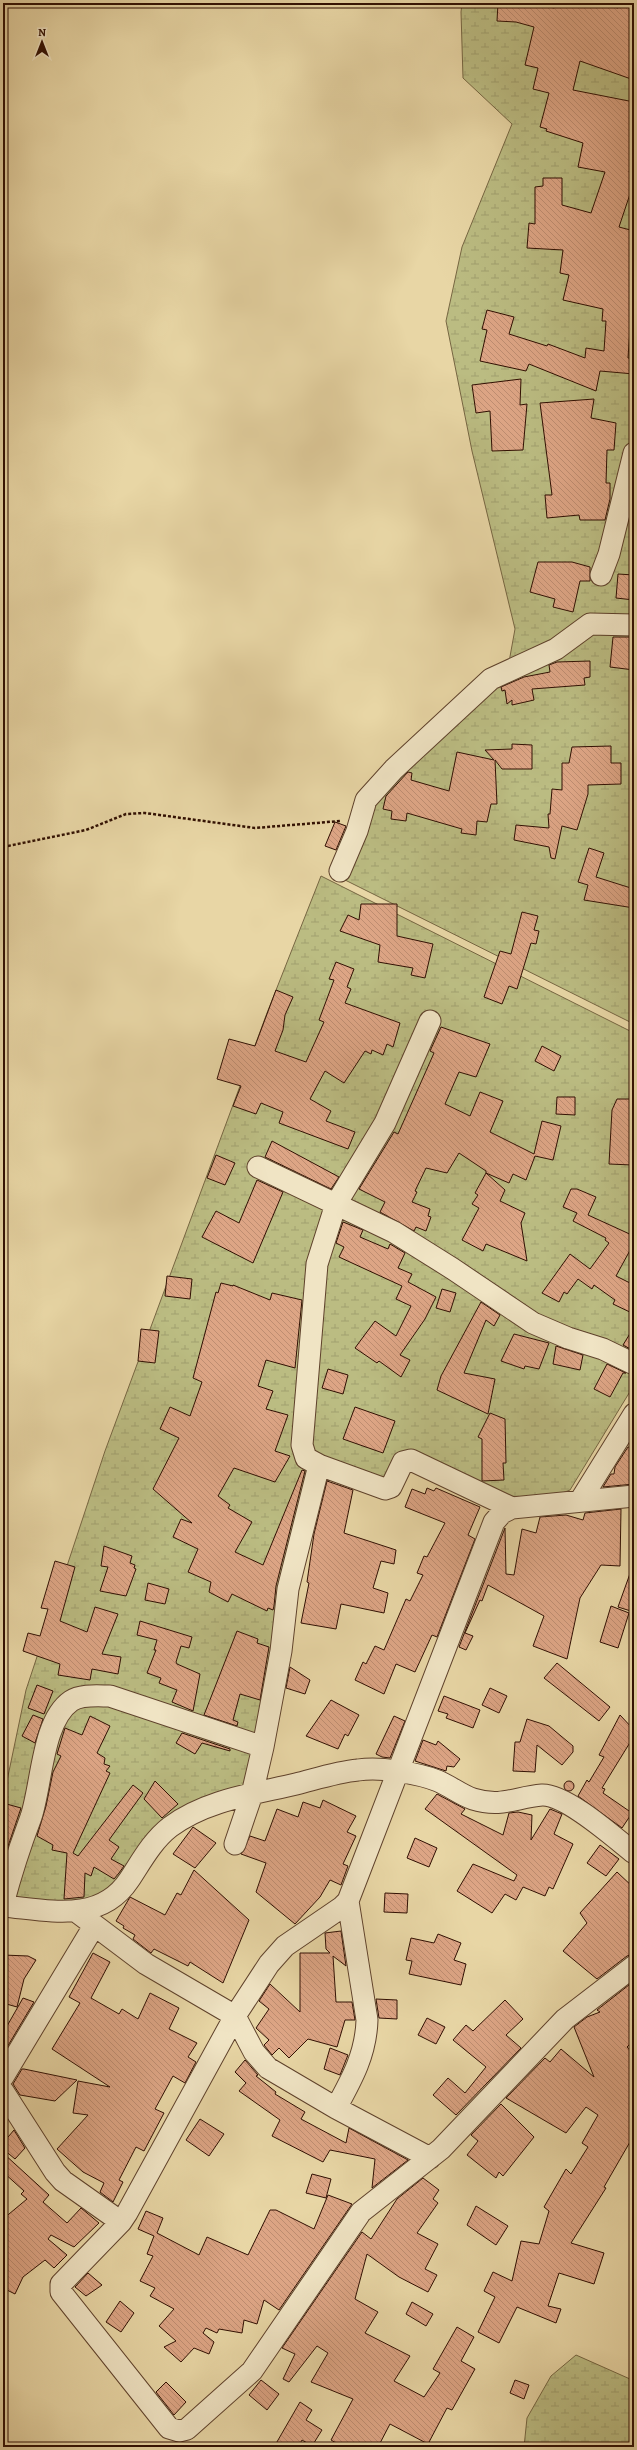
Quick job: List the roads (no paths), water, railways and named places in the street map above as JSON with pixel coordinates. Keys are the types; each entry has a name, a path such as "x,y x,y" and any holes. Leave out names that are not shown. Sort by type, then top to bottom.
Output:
{"street":[{"path":"601,575 613,540 633,455"},
{"path":"340,871 366,800 377,786 492,679 556,650 590,624 634,625"},
{"path":"430,1021 385,1123 336,1204 317,1264 302,1445 306,1458 320,1465 385,1489 391,1487 403,1462 410,1460 512,1508"},
{"path":"258,1167 387,1229 420,1248 533,1323 568,1338 603,1349 634,1364"},
{"path":"580,1502 634,1414"},
{"path":"235,1844 252,1794 263,1747 281,1651 288,1589 320,1465"},
{"path":"634,1496 512,1508 502,1513 494,1522 348,1900 342,1908 277,1954 235,2016 121,2222 61,2284 61,2292 169,2428 179,2431 187,2429 252,2371 361,2212 369,2203 441,2149 565,2019 634,1966"},
{"path":"263,1747 110,1696 92,1696 72,1700 58,1715 47,1745 31,1816 20,1841 3,1905 77,1912 107,1902 120,1894 153,1844 168,1828 185,1817 204,1807 252,1794 357,1770 398,1771 437,1780 472,1798 489,1802 508,1803 544,1795 555,1798 589,1817 634,1853"},
{"path":"336,2108 359,2065 367,2020 348,1900"},
{"path":"77,1912 146,1964 235,2016 254,2052 268,2068 336,2108 430,2158"},
{"path":"3,2077 94,1926"},
{"path":"3,2091 55,2172 63,2180 121,2222"}]}
